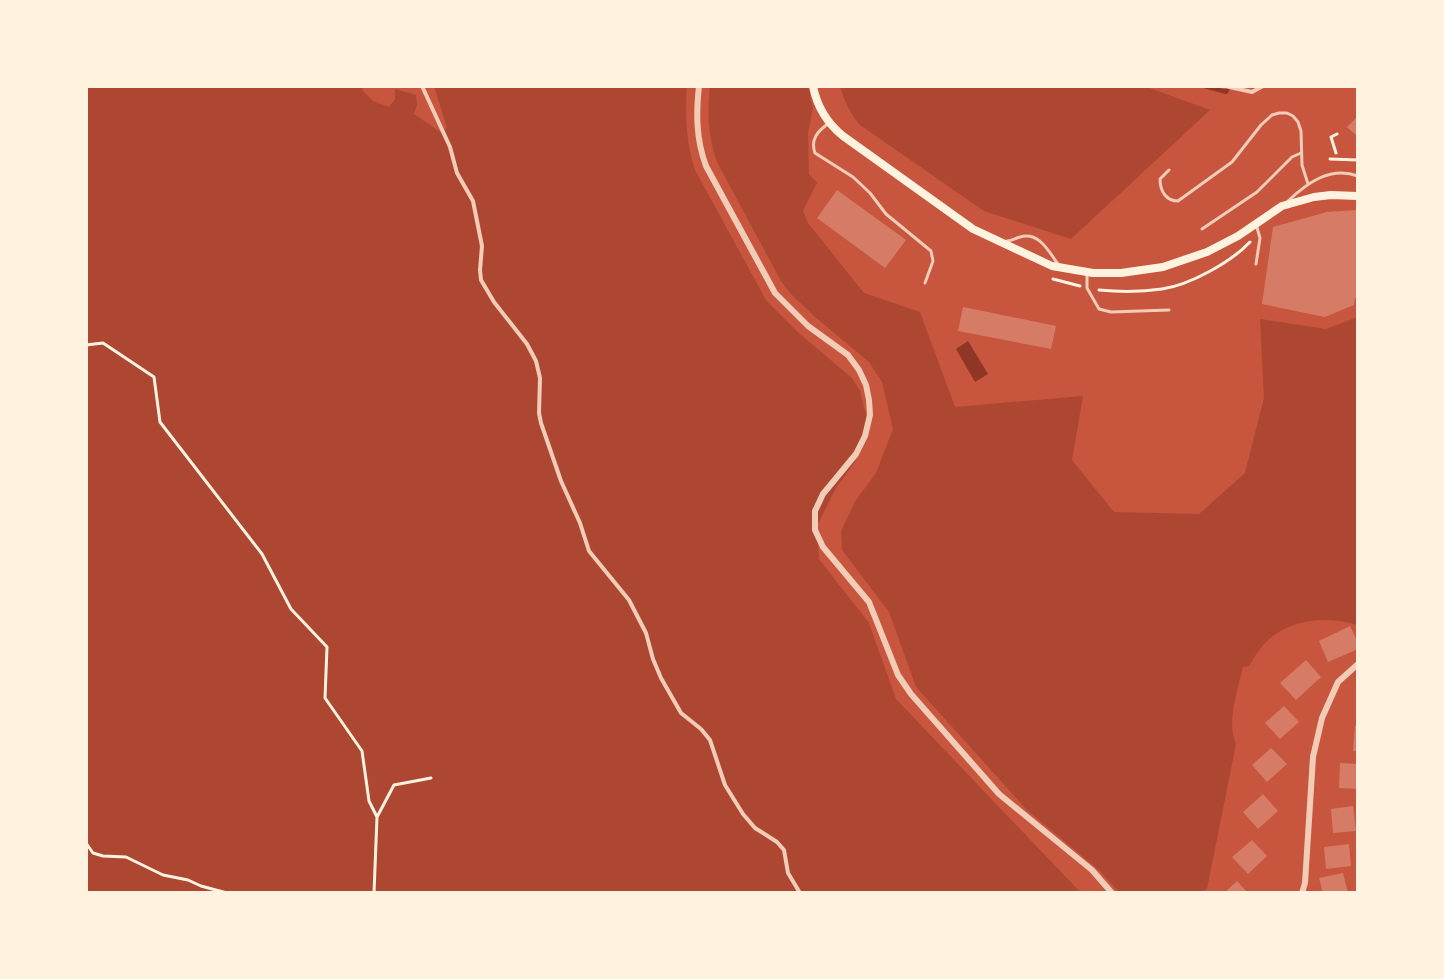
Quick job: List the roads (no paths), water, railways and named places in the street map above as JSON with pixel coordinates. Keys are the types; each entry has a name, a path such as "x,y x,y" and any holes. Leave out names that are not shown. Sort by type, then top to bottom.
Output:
{"main road":[{"path":"813,86 818,106 829,123 843,136 973,229 1052,266 1087,272 1121,273 1163,267 1207,252 1238,236 1282,206 1314,197 1358,196"}],"street":[{"path":"422,86 450,147 457,173 472,197 482,246 481,280 536,361 540,378 541,423 587,546 597,563 629,600 646,633 661,678 681,713 710,740 725,785 743,814 758,831 783,847 790,878 800,893"},
{"path":"699,86 697,130 706,166 771,287 794,314 848,355 866,385 870,415 865,436 856,454 823,494 815,511 815,530 823,547 869,602 894,667 911,694 999,794 1092,870 1112,893"},
{"path":"1225,86 1252,92 1263,86"},
{"path":"1302,893 1313,757 1322,718 1338,682 1358,664"}],"lane":[{"path":"1169,170 1160,179 1160,186 1165,196 1178,201 1232,162 1272,115 1287,113 1298,122 1302,165 1308,184"},
{"path":"829,123 814,139 815,153 853,177 886,214 931,251 933,261 925,283"},
{"path":"1202,229 1257,192 1292,157 1301,153"},
{"path":"1282,206 1321,177 1336,173 1358,176"},
{"path":"1256,224 1260,238 1256,264"},
{"path":"999,243 1031,236 1046,246 1062,268"},
{"path":"1087,272 1087,288 1099,309 1111,312 1169,310"}],"waterway":[{"path":"1204,86 1226,92 1229,86"}]}
